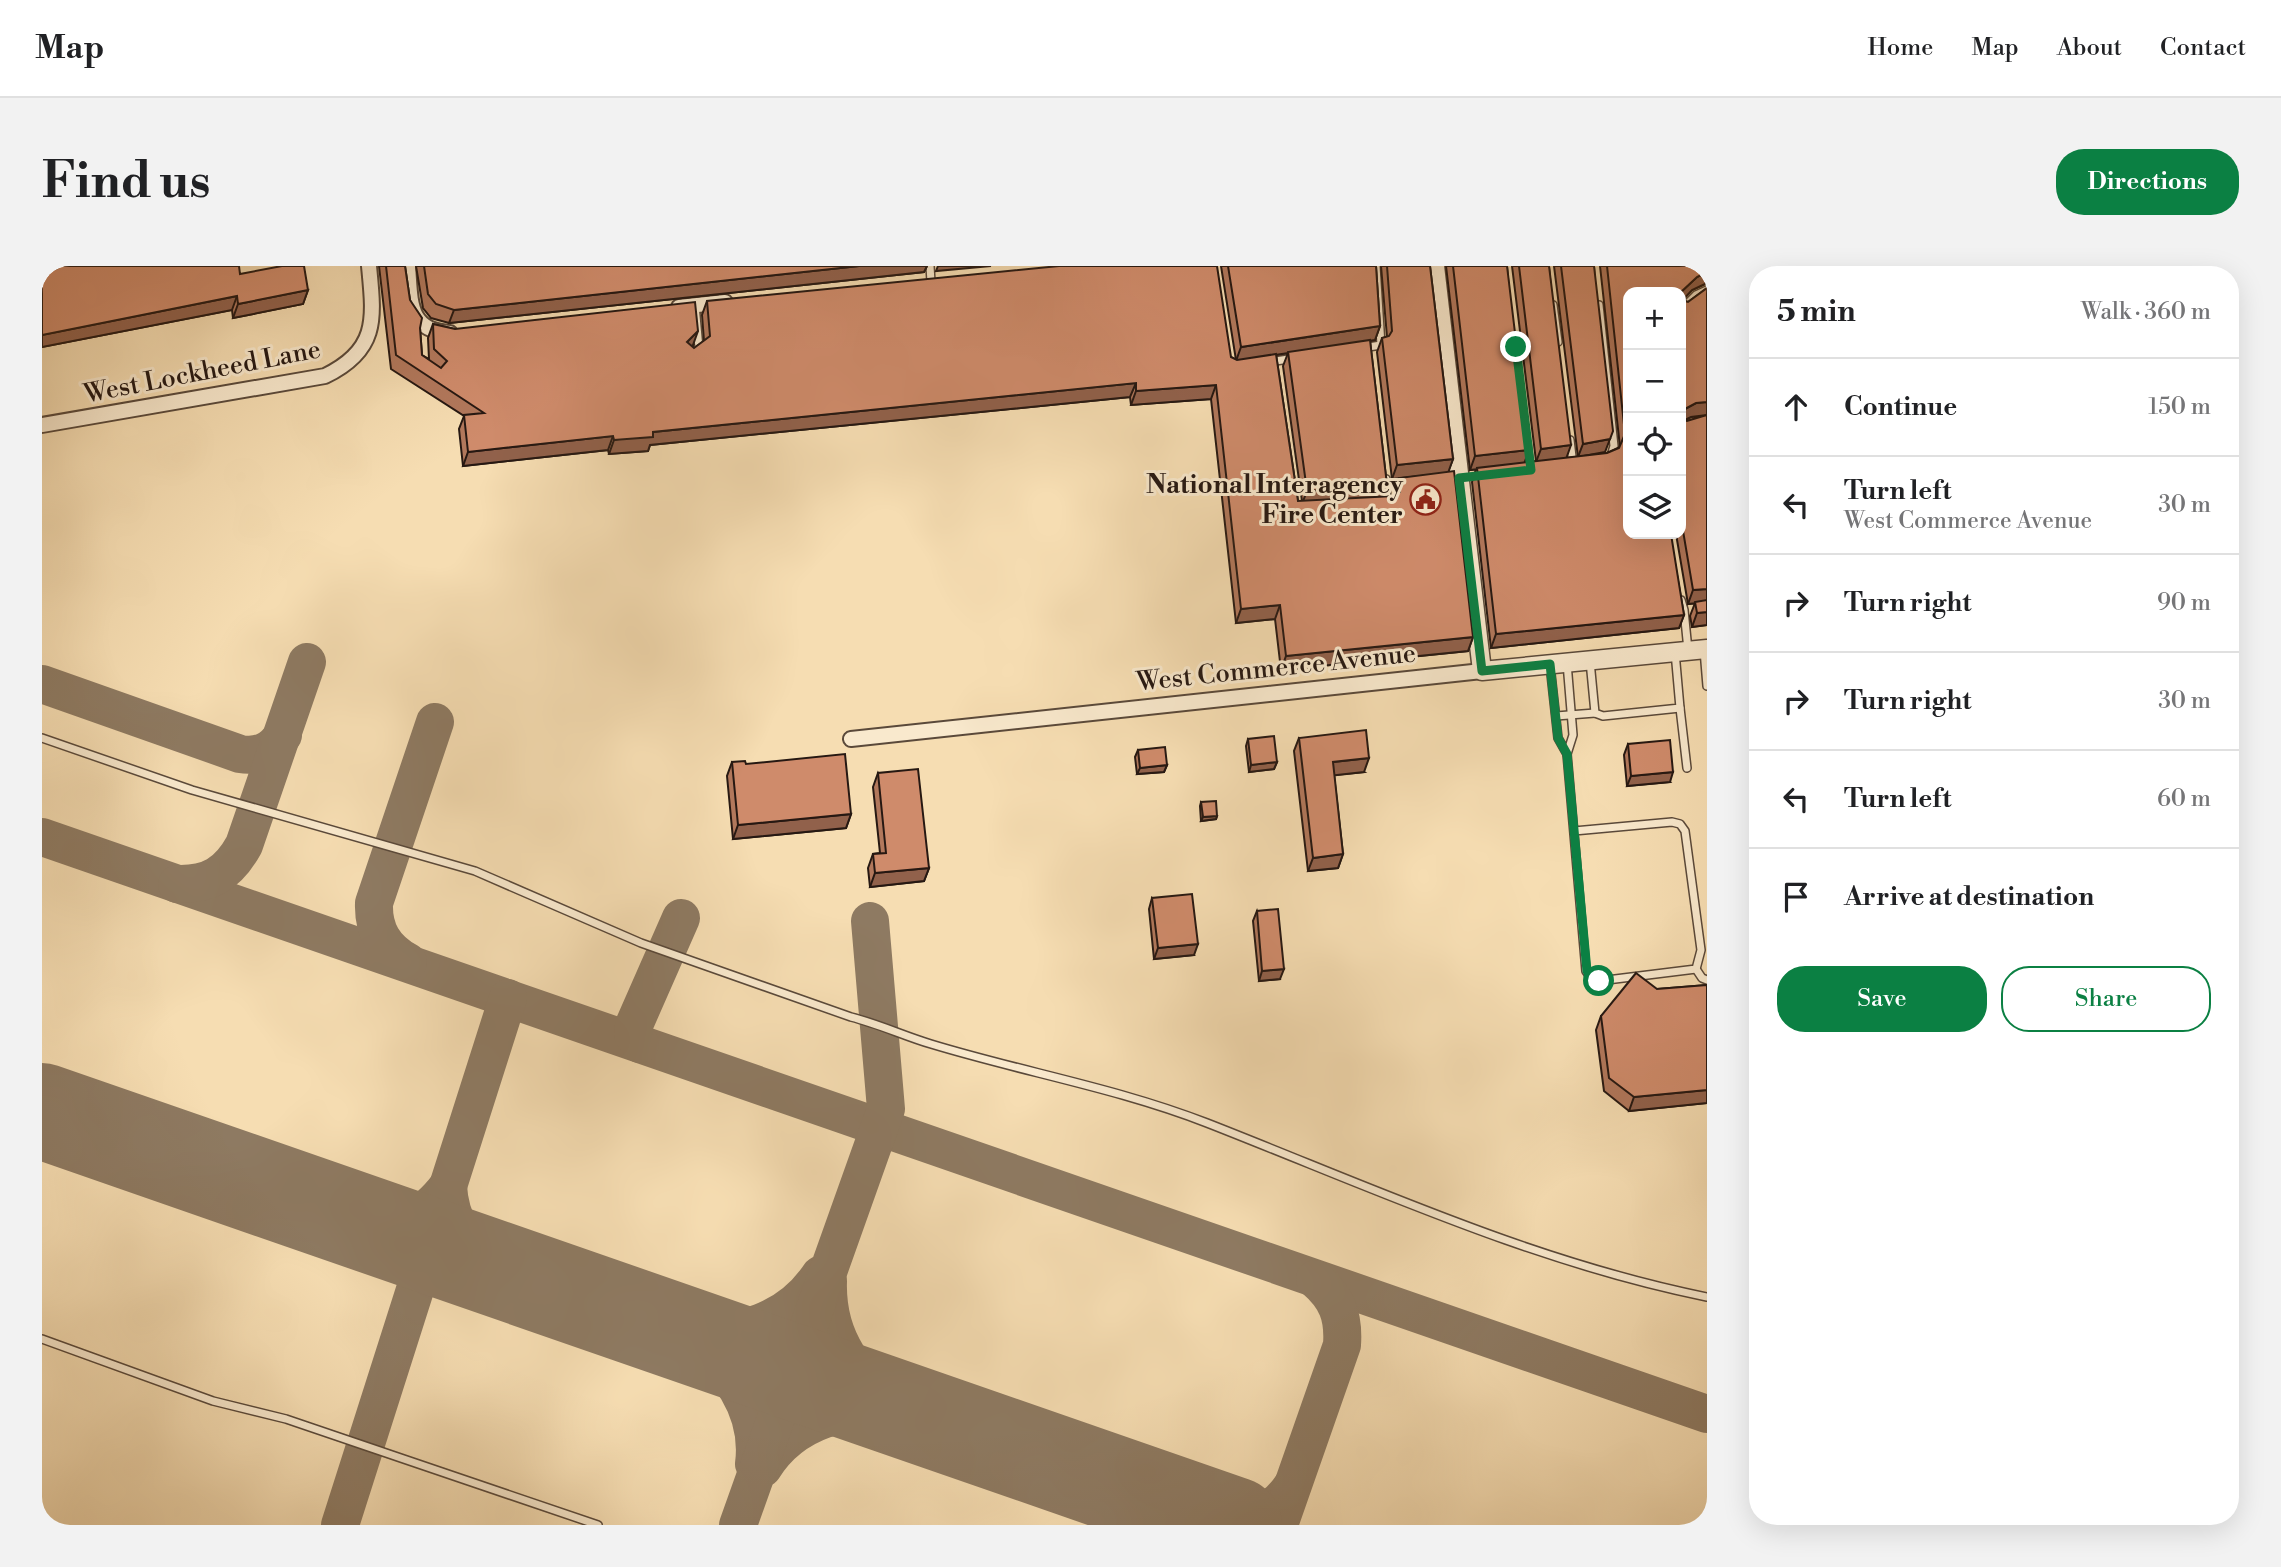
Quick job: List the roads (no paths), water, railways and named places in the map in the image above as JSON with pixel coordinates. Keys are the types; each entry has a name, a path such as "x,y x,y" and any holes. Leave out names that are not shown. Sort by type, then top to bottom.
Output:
{"street":[{"name":"West Lockheed Lane","path":"42,425 325,376 336,371 346,366 363,348 372,330 369,266"},
{"path":"408,266 412,307 423,334 463,331"},
{"path":"1435,266 1482,671"},
{"path":"659,310 746,300"},
{"name":"West Commerce Avenue","path":"851,739 1693,651"}],"lane":[{"path":"930,266 932,282"},
{"path":"1356,349 1381,345 1376,266"},
{"path":"1552,290 1559,354"},
{"path":"1686,305 1696,295 1707,290"},
{"path":"1597,293 1614,446 1610,457 1601,461"},
{"path":"688,356 699,348 695,306"},
{"path":"1370,347 1371,359"},
{"path":"1265,363 1303,357"},
{"path":"1276,361 1278,375"},
{"path":"1526,429 1531,470"},
{"path":"1569,437 1573,465"},
{"path":"1562,466 1582,464"},
{"path":"1519,472 1541,469"},
{"path":"1376,505 1389,504 1385,473"},
{"path":"1386,486 1398,485"},
{"path":"1677,588 1685,610 1693,651 1707,686"},
{"path":"1685,610 1696,609"},
{"path":"1687,768 1680,708 1693,651"},
{"path":"1590,660 1595,713"},
{"path":"1559,664 1573,735 1567,754 1587,971 1591,978 1599,981 1696,969"},
{"path":"1559,664 1556,716 1558,738 1567,754"},
{"path":"1556,716 1595,713 1603,716 1680,708"},
{"path":"42,738 192,790 475,871 642,943 851,1017 879,1023 932,1045 1113,1090 1205,1122 1357,1185 1472,1228 1647,1285 1707,1297"},
{"path":"1574,831 1680,824 1685,831 1701,950 1696,969 1702,978 1707,980"},
{"path":"42,1339 213,1401 286,1419 598,1525"}],"place":[{"name":"National Interagency Fire Center","path":"1426,499"}]}
